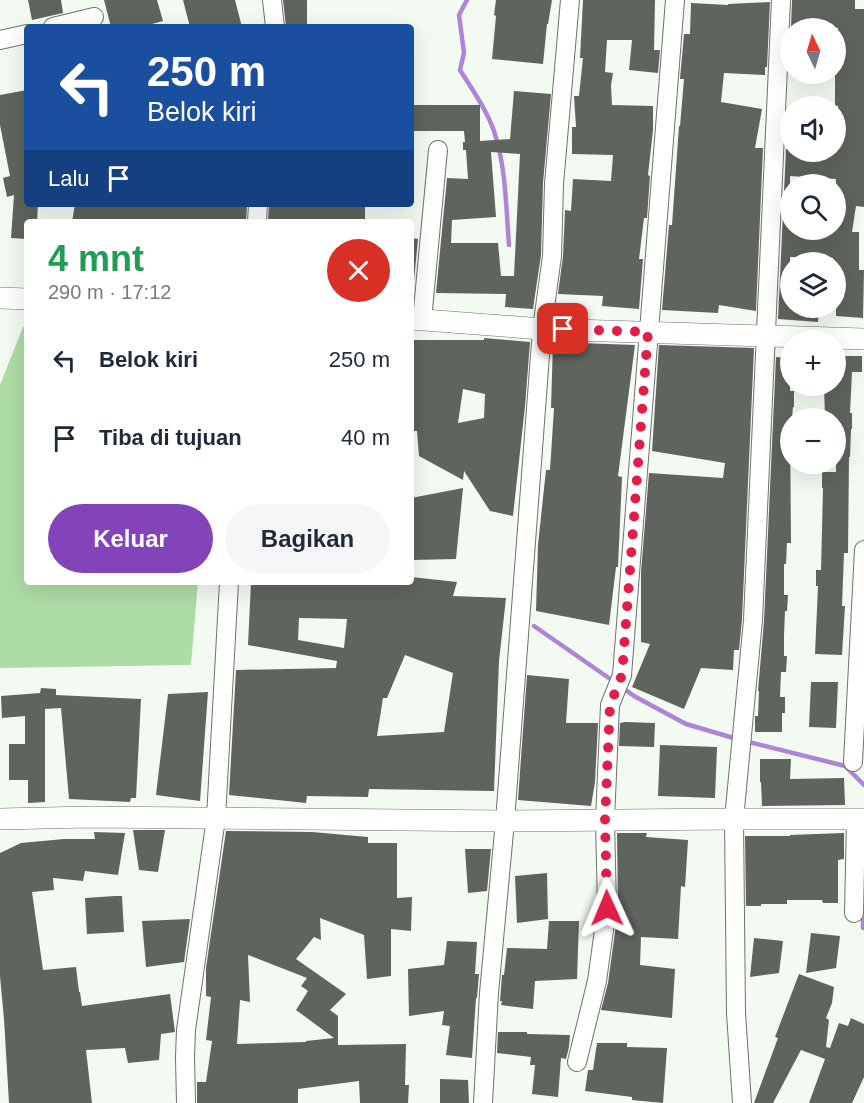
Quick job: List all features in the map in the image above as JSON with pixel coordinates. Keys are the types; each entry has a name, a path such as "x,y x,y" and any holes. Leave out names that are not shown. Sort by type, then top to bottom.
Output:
{"street":[{"path":"272,0 275,24"},
{"path":"483,1103 489,993 505,821 542,329 552,256 554,184 570,0"},
{"path":"577,1062 597,981 607,908 605,820 610,705 622,675 675,0"},
{"path":"742,1103 737,1024 734,819 753,620 781,0"},
{"path":"65,24 94,17"},
{"path":"0,40 24,35"},
{"path":"438,150 416,320 542,329 864,339"},
{"path":"0,298 24,299"},
{"path":"854,762 864,550"},
{"path":"186,1103 186,1030 216,818 229,585"},
{"path":"0,819 216,818 505,821 860,819 854,913"}],"green space":[{"path":"24,327 24,585 198,585 191,665 0,668 0,385"}],"building":[{"path":"28,0 61,0 63,13 32,20"},
{"path":"104,0 157,0 163,21 152,24 110,24"},
{"path":"183,0 235,0 241,24 189,24"},
{"path":"283,0 307,0 307,24 286,24"},
{"path":"496,0 552,0 543,64 492,59"},
{"path":"583,0 655,0 654,50 660,50 658,73 629,70 632,40 607,40 605,72 613,73 612,105 653,106 647,218 644,218 639,259 643,259 639,309 602,306 603,296 558,294 563,256 565,210 571,211 573,179 611,181 613,155 572,154 572,127 576,127 574,96 579,96 583,58 580,58"},
{"path":"792,0 855,0 855,9 864,9 864,207 856,206 852,232 859,232 859,270 864,270 863,318 846,317 846,252 781,252 782,240 846,240 846,174 785,174 785,162 846,162 846,96 835,96 835,84 846,84 846,18 791,18"},
{"path":"770,2 765,75 724,73 721,102 762,109 755,148 763,148 756,311 719,305 718,313 662,310 669,225 672,225 684,79 680,79 684,34 690,34 691,3 728,5"},
{"path":"24,91 24,207 38,207 37,219 24,219 24,239 11,238 14,195 7,197 3,178 10,176 0,125 0,95"},
{"path":"514,91 551,94 543,183 541,255 533,309 505,307 506,294 436,293 447,178 468,179 466,150 463,150 464,131 414,131 414,105 480,105 480,141 510,139","holes":["491,152 520,154 514,276 501,276 498,243 451,243 452,220 496,217"]},
{"path":"74,207 247,207 246,219 72,219"},
{"path":"269,207 365,207 365,219 268,219"},
{"path":"414,238 418,239 414,281"},
{"path":"780,276 780,318 818,318 818,322 778,319"},
{"path":"484,338 530,342 513,516 490,511 464,471 463,480 419,456 417,431 414,431 414,340 484,340","holes":["463,389 485,394 484,418 458,423"]},
{"path":"553,342 635,345 618,476 622,477 618,567 616,567 609,625 536,611 538,545 546,470 550,470 554,408 551,408"},
{"path":"659,345 754,348 739,650 734,650 733,670 701,668 684,709 632,687 650,644 641,642 641,572 649,473 723,478 725,463 652,451"},
{"path":"846,356 862,356 862,372 852,372 848,553 844,553 842,606 845,606 842,655 815,654 818,586 816,586 816,570 821,570 822,474 846,474 846,408 825,408 824,396 846,396"},
{"path":"776,357 780,357 780,396 794,396 793,408 780,408 780,474 790,474 791,543 787,543 786,564 784,564 784,595 788,595 784,635 784,656 787,656 786,672 781,672 780,697 785,697 782,732 755,732 764,621"},
{"path":"463,488 456,559 414,560 414,497"},
{"path":"414,577 457,582 453,596 506,598 499,661 494,791 369,789 368,797 307,796 306,803 229,795 236,670 336,668 337,661 248,645 251,585 414,585","holes":["299,618 347,619 344,648 298,640","405,655 453,673 444,732 377,736 383,698 387,698"]},
{"path":"527,675 569,679 566,723 598,723 595,782 591,806 518,800"},
{"path":"811,682 838,682 836,728 809,727"},
{"path":"41,688 56,689 56,695 141,699 136,798 131,798 130,802 69,799 61,708 45,709 45,802 28,803 28,780 9,780 9,744 25,744 25,716 2,718 1,696 40,693"},
{"path":"208,692 200,801 156,795 168,694"},
{"path":"620,723 655,723 654,747 619,746"},
{"path":"660,745 717,747 715,798 658,796"},
{"path":"760,759 791,759 790,779 844,778 845,805 762,806"},
{"path":"133,830 165,830 158,872 139,870"},
{"path":"226,831 312,832 368,837 368,843 397,843 397,898 412,897 411,931 391,929 391,976 367,979 364,935 320,918 321,940 314,937 296,959 346,994 330,1010 338,1016 338,1045 406,1044 405,1085 409,1085 408,1103 360,1103 359,1081 298,1089 298,1103 197,1103 197,1082 206,1082 212,1041 206,1040 211,997 206,996 206,968","holes":["248,955 307,978 301,986 308,991 296,1010 334,1038 306,1042 237,1044 240,1000 250,1002"]},
{"path":"94,832 125,833 118,875 85,871 83,881 53,878 54,890 32,892 43,970 76,967 82,1006 170,994 175,1032 161,1034 159,1060 128,1063 125,1048 86,1050 92,1103 9,1103 0,976 0,853 21,843 95,839"},
{"path":"617,833 647,833 646,837 688,840 685,887 681,886 678,939 641,937 640,965 675,969 672,1018 601,1010 608,983 618,910"},
{"path":"844,833 844,859 838,860 838,903 823,903 822,900 787,900 787,904 746,906 745,836"},
{"path":"465,849 491,849 487,891 468,893"},
{"path":"547,873 548,919 517,923 515,876"},
{"path":"122,896 124,932 87,934 85,898"},
{"path":"190,919 184,962 146,967 142,921"},
{"path":"549,921 579,921 577,979 535,981 533,1009 501,1005 502,975 504,975 507,948 547,949"},
{"path":"811,933 840,936 836,968 806,973"},
{"path":"754,938 783,941 779,973 750,977"},
{"path":"447,941 477,942 475,974 479,974 472,1058 446,1055 450,1026 442,1025 444,1011 409,1016 408,969 444,965"},
{"path":"799,974 834,987 832,1003 826,1018 829,1020 826,1047 830,1048 839,1023 848,1026 851,1018 864,1024 864,1077 852,1103 809,1103 825,1059 801,1050 773,1103 754,1103 778,1038 775,1037"},
{"path":"498,1032 570,1035 566,1059 561,1058 558,1097 532,1094 535,1065 530,1065 531,1057 497,1053"},
{"path":"597,1043 627,1043 627,1047 667,1048 663,1103 585,1091 588,1070 593,1070"},
{"path":"440,1079 468,1080 469,1103 440,1103"}],"waterway":[{"path":"467,0 459,15 464,53 460,70 479,99 498,145 505,187 509,245"},
{"path":"534,626 616,683"},
{"path":"623,688 686,724 737,739"},
{"path":"745,741 845,766 864,785"},
{"path":"863,910 864,928"}],"route":[{"path":"563,329 648,332 622,675 610,705 605,820 607,908"}]}
